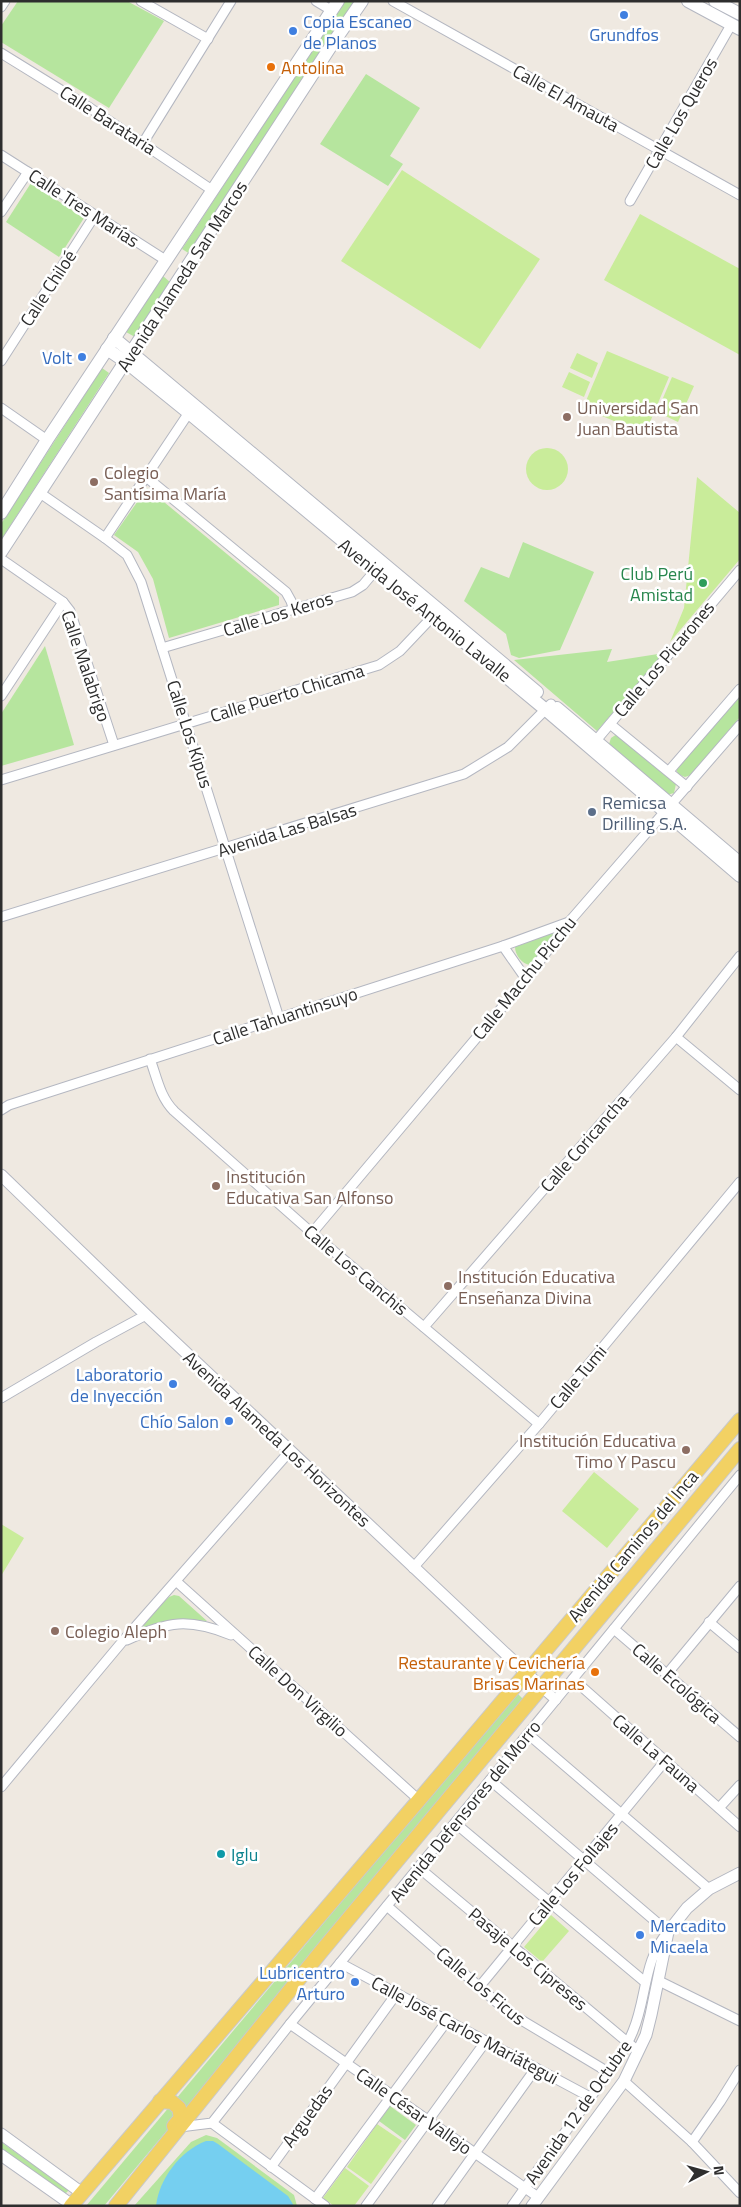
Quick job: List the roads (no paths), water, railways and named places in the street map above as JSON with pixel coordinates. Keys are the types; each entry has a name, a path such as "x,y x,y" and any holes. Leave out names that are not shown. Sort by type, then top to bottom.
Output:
{"main road":[{"name":"Avenida Alameda San Marcos","path":"1,552 362,1"},
{"path":"688,1 735,27"},
{"path":"715,1 740,14"},
{"name":"Avenida Alameda San Marcos","path":"2,511 114,338 335,6"},
{"name":"Avenida José Antonio Lavalle","path":"114,338 130,357 668,809 740,876"},
{"name":"Avenida José Antonio Lavalle","path":"107,349 130,357"},
{"name":"Avenida José Antonio Lavalle","path":"668,809 740,863"},
{"name":"Avenida Caminos del Inca","path":"82,2193 419,1800 740,1420"},
{"name":"Avenida Caminos del Inca","path":"159,2152 320,1952 740,1449"},
{"path":"116,2206 159,2152 163,2140 181,2115 176,2104 160,2101"},
{"path":"71,2205 82,2193"}],"street":[{"path":"1,7 5,1"},
{"path":"141,1 208,39"},
{"path":"144,143 231,1"},
{"path":"316,1 335,6"},
{"name":"Calle El Amauta","path":"393,1 740,195"},
{"name":"Calle Los Queros","path":"630,201 735,27"},
{"name":"Calle Barataria","path":"1,53 144,143 212,190"},
{"name":"Calle Tres Marías","path":"1,155 167,261"},
{"path":"1,212 28,172"},
{"name":"Calle Chiloé","path":"1,361 95,215"},
{"path":"1,408 47,440"},
{"path":"105,538 192,408"},
{"path":"146,476 286,592 294,610"},
{"name":"Calle Los Kipus","path":"40,493 127,555 141,582 227,848 279,1018"},
{"name":"Calle Malabrigo","path":"1,559 63,602 70,612 114,745"},
{"name":"Calle Los Keros","path":"162,648 352,592 363,585 379,566"},
{"name":"Calle Los Picarones","path":"592,745 740,570"},
{"path":"1,696 63,602"},
{"name":"Calle Puerto Chicama","path":"1,780 378,665 400,651 436,613"},
{"path":"669,771 740,689"},
{"name":"Avenida Las Balsas","path":"1,917 464,774 508,747 548,707"},
{"path":"610,724 687,787"},
{"name":"Calle Macchu Picchu","path":"312,1233 526,979 570,922 740,725"},
{"name":"Calle Tahuantinsuyo","path":"1,1110 9,1105 503,946 570,922"},
{"path":"503,946 526,979"},
{"name":"Calle Coricancha","path":"424,1327 676,1037 740,956"},
{"path":"676,1037 740,1090"},
{"name":"Calle Los Canchis","path":"150,1059 166,1103 312,1233 539,1424"},
{"name":"Avenida Alameda Los Horizontes","path":"1,1175 413,1568 556,1700"},
{"name":"Calle Tumi","path":"413,1568 539,1424 740,1182"},
{"path":"1,1398 146,1315"},
{"path":"1,1787 122,1642 177,1582 290,1451"},
{"name":"Avenida Defensores del Morro","path":"212,2123 418,1867 457,1826 490,1780 740,1475"},
{"name":"Calle Don Virgilio","path":"177,1582 419,1800"},
{"path":"666,1674 740,1586"},
{"path":"710,1622 740,1648"},
{"path":"122,1642 149,1630 176,1624 207,1625 238,1638"},
{"name":"Calle Ecológica","path":"614,1629 740,1737"},
{"name":"Calle La Fauna","path":"573,1679 740,1827"},
{"path":"528,1734 709,1890"},
{"name":"Calle Los Follajes","path":"480,1986 665,1761"},
{"path":"490,1780 668,1932"},
{"path":"719,1808 740,1785"},
{"path":"457,1826 645,1982"},
{"name":"Pasaje Los Cipreses","path":"418,1867 638,2051"},
{"name":"Avenida 12 de Octubre","path":"512,2206 628,2042 639,2013 645,1982 655,1948 687,1908 709,1890 740,1873"},
{"name":"Calle Los Ficus","path":"386,1906 508,2012 608,2072"},
{"name":"Avenida 12 de Octubre","path":"535,2202 624,2081 650,2022 668,1932"},
{"name":"Calle José Carlos Mariátegui","path":"340,1963 590,2097"},
{"path":"659,1981 740,2020"},
{"name":"Arguedas","path":"271,2167 397,1993"},
{"path":"315,2199 447,2021"},
{"name":"Calle César Vallejo","path":"290,2024 525,2188 535,2202"},
{"path":"366,2206 486,2041"},
{"path":"437,2206 536,2068"},
{"path":"692,2142 740,2070"},
{"path":"624,2081 692,2142 740,2193"},
{"path":"180,2127 212,2123 325,2206"},
{"path":"1,2134 82,2193"},
{"path":"1,2155 71,2205"}],"water":[{"path":"206,2141 213,2141 218,2144 288,2196 294,2206 156,2206 161,2186 172,2167 188,2152"}],"place":[{"name":"Grundfos","path":"624,15"},
{"name":"Copia Escaneo de Planos","path":"293,31"},
{"name":"Antolina","path":"271,67"},
{"name":"Volt","path":"82,357"},
{"name":"Universidad San Juan Bautista","path":"567,417"},
{"name":"Colegio Santísima María","path":"94,482"},
{"name":"Club Perú Amistad","path":"703,583"},
{"name":"Remicsa Drilling S.A.","path":"592,812"},
{"name":"Institución Educativa San Alfonso","path":"216,1186"},
{"name":"Institución Educativa Enseñanza Divina","path":"448,1286"},
{"name":"Laboratorio de Inyección","path":"173,1384"},
{"name":"Chío Salon","path":"229,1421"},
{"name":"Institución Educativa Timo Y Pascu","path":"686,1450"},
{"name":"Colegio Aleph","path":"55,1631"},
{"name":"Restaurante y Cevichería Brisas Marinas","path":"595,1672"},
{"name":"Iglu","path":"221,1854"},
{"name":"Mercadito Micaela","path":"640,1935"},
{"name":"Lubricentro Arturo","path":"355,1982"}]}
